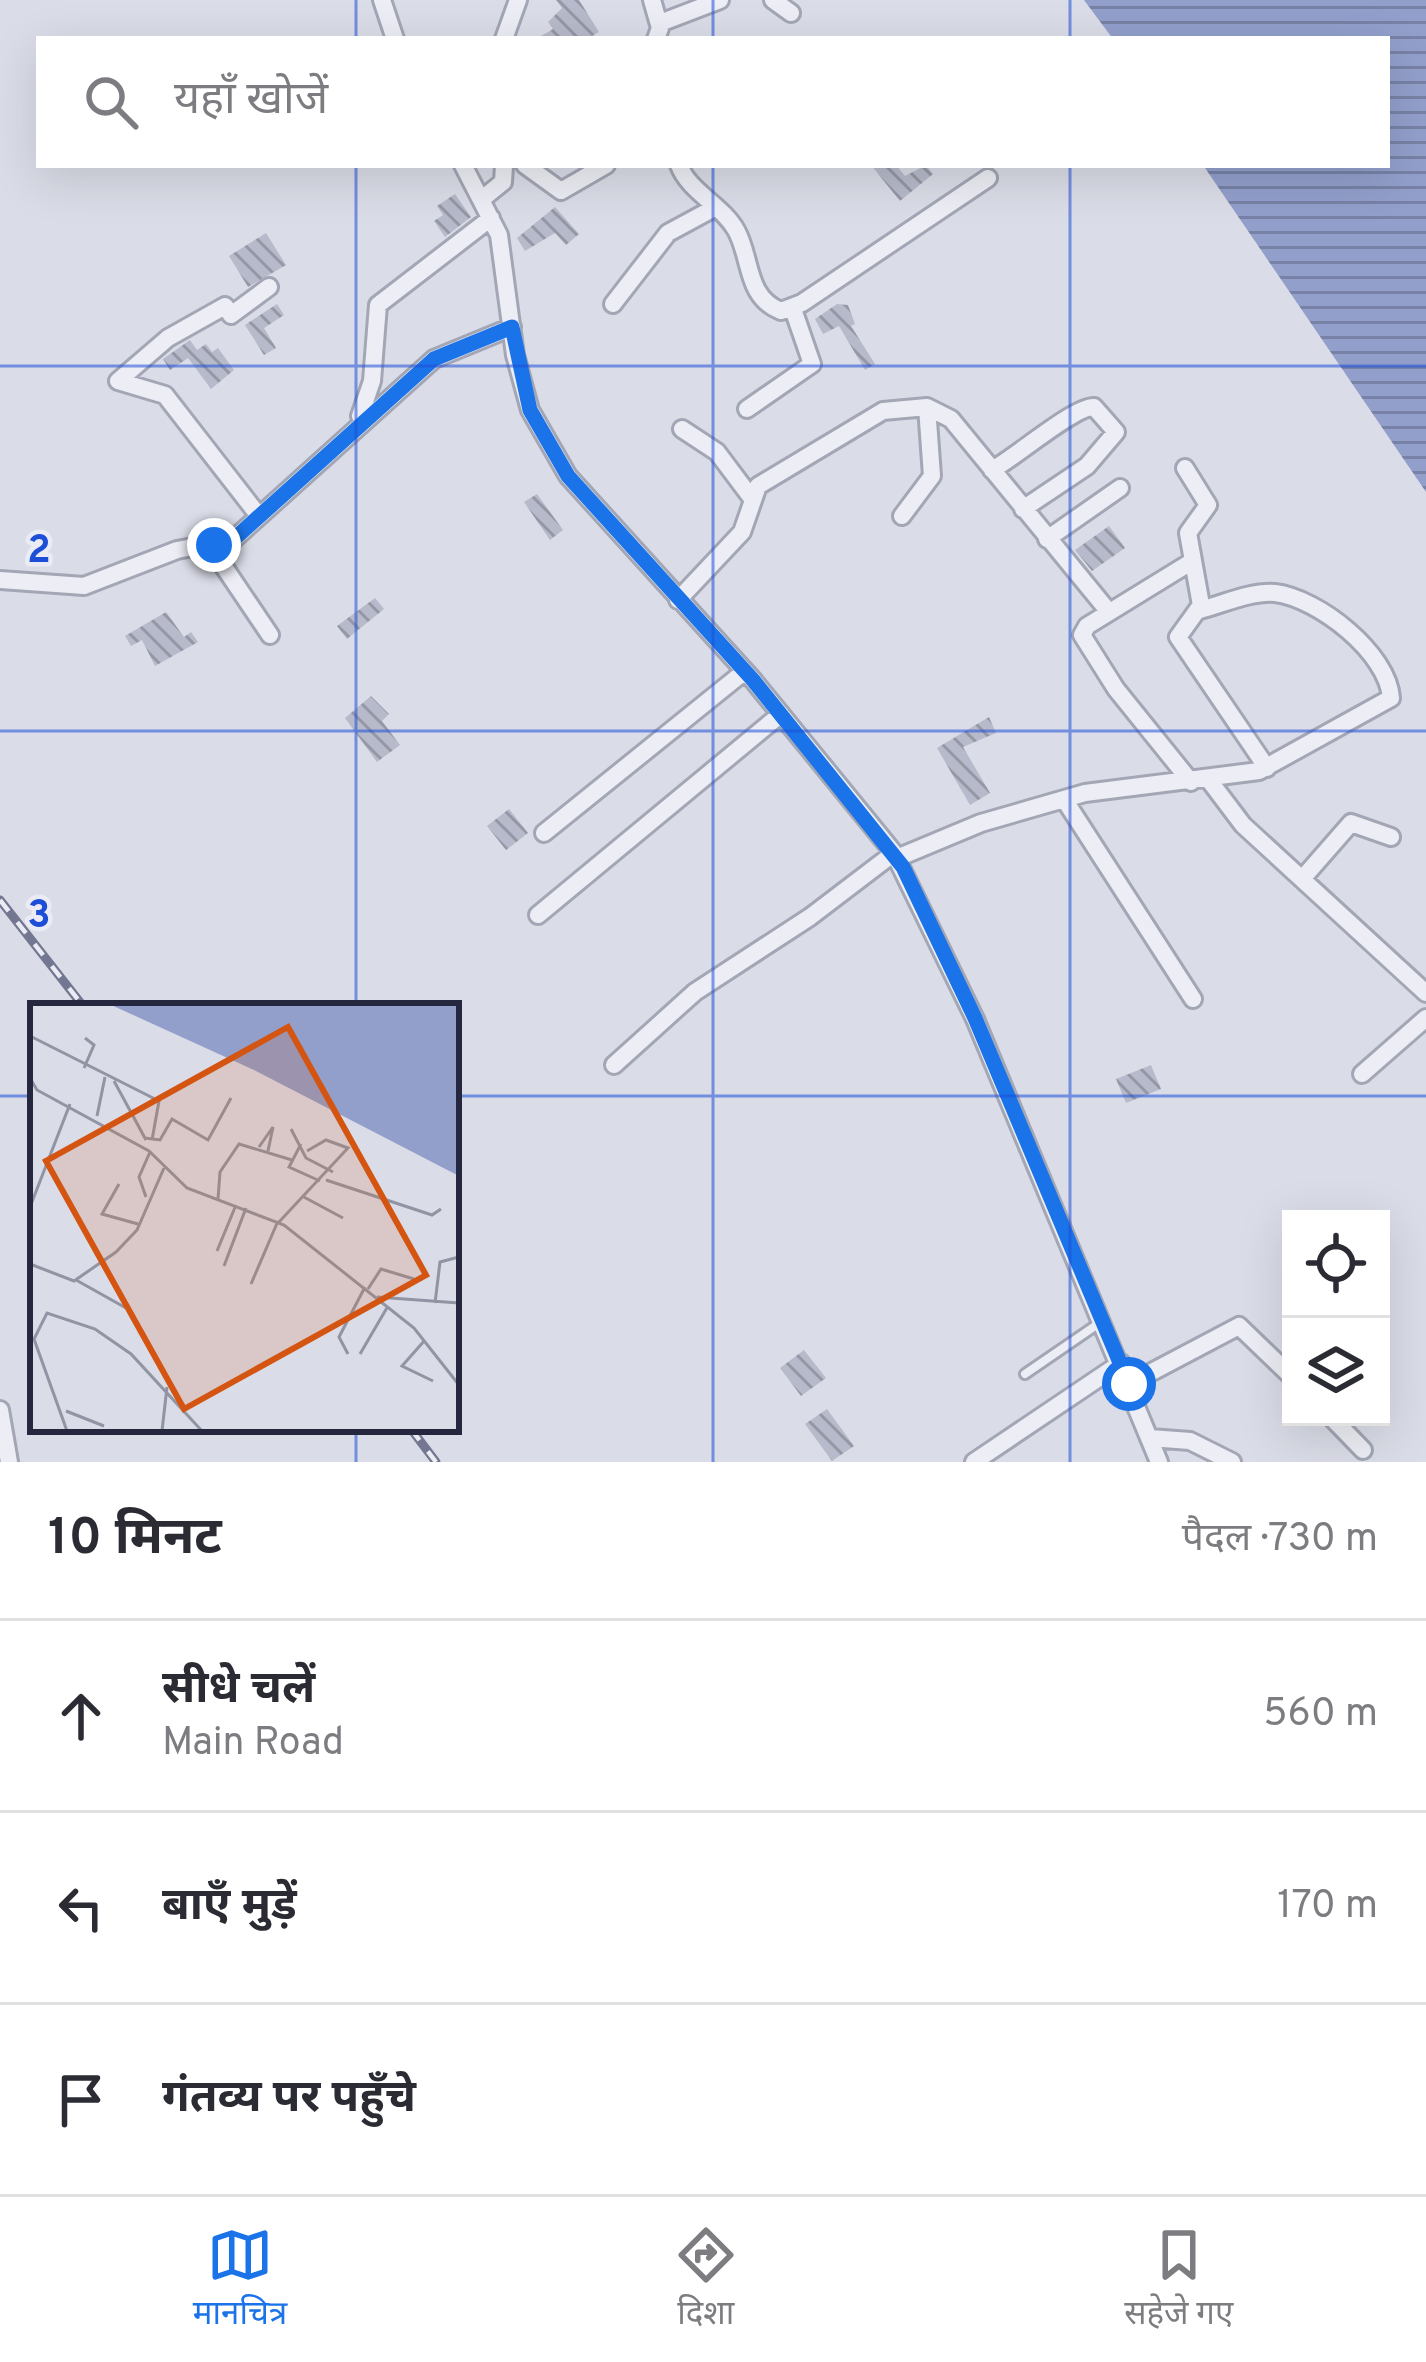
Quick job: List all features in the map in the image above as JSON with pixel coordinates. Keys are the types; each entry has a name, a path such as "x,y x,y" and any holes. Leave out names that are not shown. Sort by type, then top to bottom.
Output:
{"street":[{"path":"382,0 394,36"},
{"path":"506,36 518,0"},
{"path":"652,0 658,31 720,0"},
{"path":"773,0 791,13"},
{"path":"466,168 491,218 505,263 512,327 530,410 568,476 745,671 896,855 975,1018 1159,1462"},
{"path":"482,199 503,182 504,168"},
{"path":"533,168 551,187 567,191 602,168"},
{"path":"680,168 736,230 759,294 776,310 793,309 988,178"},
{"path":"613,304 668,233 716,206"},
{"path":"358,423 373,381 378,305 491,218"},
{"path":"259,516 165,395 118,380 168,338 225,306 231,315 269,287"},
{"path":"747,409 812,364 793,309"},
{"path":"0,580 84,586 177,550 234,539 434,359 512,327"},
{"path":"678,600 742,532 764,481 883,411 927,407 951,419 1109,612"},
{"path":"902,516 932,476 927,407"},
{"path":"992,470 1039,443 1078,409 1094,407 1106,416 1116,432 1112,443 1023,509"},
{"path":"682,429 717,452 753,500"},
{"path":"1185,468 1208,501 1187,533 1200,610"},
{"path":"1047,539 1120,488"},
{"path":"210,546 270,635"},
{"path":"1192,562 1084,629 1082,638 1200,781 1426,992"},
{"path":"614,1065 694,992 896,855 981,823 1108,788 1200,781 1267,768 1384,706 1391,689 1354,635 1316,607 1270,593 1200,610 1179,629 1178,637 1267,768"},
{"path":"544,833 745,671"},
{"path":"538,915 781,714"},
{"path":"1064,799 1193,999"},
{"path":"1302,879 1351,823 1367,824 1390,837"},
{"path":"1362,1074 1426,1018"},
{"path":"1129,1384 1239,1326 1282,1367"},
{"path":"974,1462 1120,1363"},
{"path":"0,1410 9,1462"},
{"path":"1340,1426 1363,1450"},
{"path":"1150,1438 1190,1441 1232,1462"}],"lane":[{"path":"1025,1374 1102,1321"}],"water":[{"path":"1084,0 1426,0 1426,492 1205,168 1390,168 1390,36 1111,36"}],"building":[{"path":"556,0 579,0 599,32 541,36 553,29 548,22 562,8"},
{"path":"873,168 898,168 905,176 928,168 933,174 900,201"},
{"path":"455,194 471,217 445,237 434,221 443,215 437,206"},
{"path":"555,207 579,234 566,245 555,233 525,251 517,238"},
{"path":"266,233 286,265 248,287 229,256"},
{"path":"277,304 284,315 264,328 276,348 264,355 245,325"},
{"path":"837,304 848,305 855,324 851,326 875,364 865,370 839,326 823,334 815,319"},
{"path":"190,340 197,350 206,344 212,352 218,348 234,370 211,389 188,358 170,370 163,359"},
{"path":"537,494 563,530 550,540 524,502"},
{"path":"1109,526 1125,548 1092,571 1075,550"},
{"path":"375,598 384,609 347,639 337,626"},
{"path":"166,612 184,637 191,632 198,642 155,666 142,640 131,646 125,636"},
{"path":"371,696 389,714 382,721 400,745 377,762 345,718"},
{"path":"989,717 996,733 963,747 990,793 970,805 937,748"},
{"path":"509,809 528,833 506,850 487,826"},
{"path":"1151,1065 1161,1089 1126,1103 1116,1079"},
{"path":"804,1350 826,1378 801,1396 780,1368"},
{"path":"827,1409 854,1446 832,1461 805,1424"}],"railway":[{"path":"0,900 81,1003"},
{"path":"413,1432 436,1462"}],"route":[{"path":"214,545 234,539 434,359 456,346 512,327 521,387 568,476 753,680 895,853 975,1018 1129,1384"}]}
